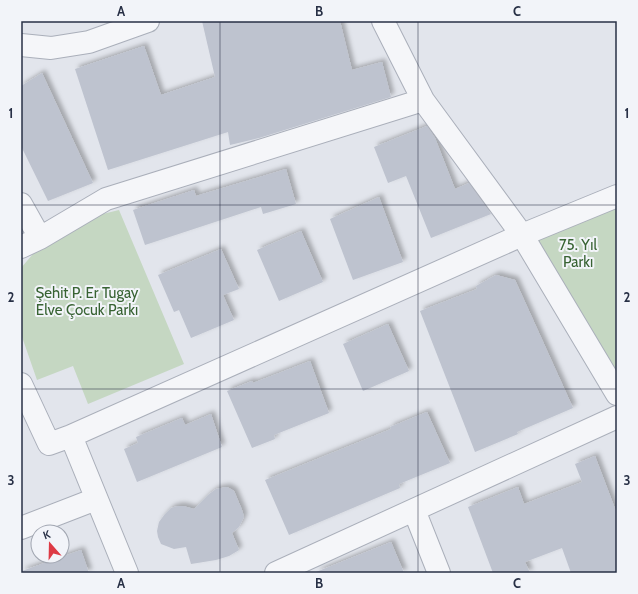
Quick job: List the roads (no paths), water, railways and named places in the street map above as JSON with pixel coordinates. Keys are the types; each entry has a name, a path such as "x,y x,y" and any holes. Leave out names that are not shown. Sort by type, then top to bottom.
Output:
{"street":[{"path":"21,45 51,48 89,42 148,21"},
{"path":"383,21 423,100 522,234 617,394"},
{"path":"21,248 106,199 423,100"},
{"path":"21,384 49,444 71,436 522,234 617,196"},
{"path":"21,204 40,238"},
{"path":"276,573 617,417"},
{"path":"71,436 127,573"},
{"path":"21,528 96,499"},
{"path":"414,510 439,573"}],"park label":[{"name":"75. Yıl Parkı","path":"578,254"},
{"name":"Şehit P. Er Tugay Elve Çocuk Parkı","path":"87,302"}]}
